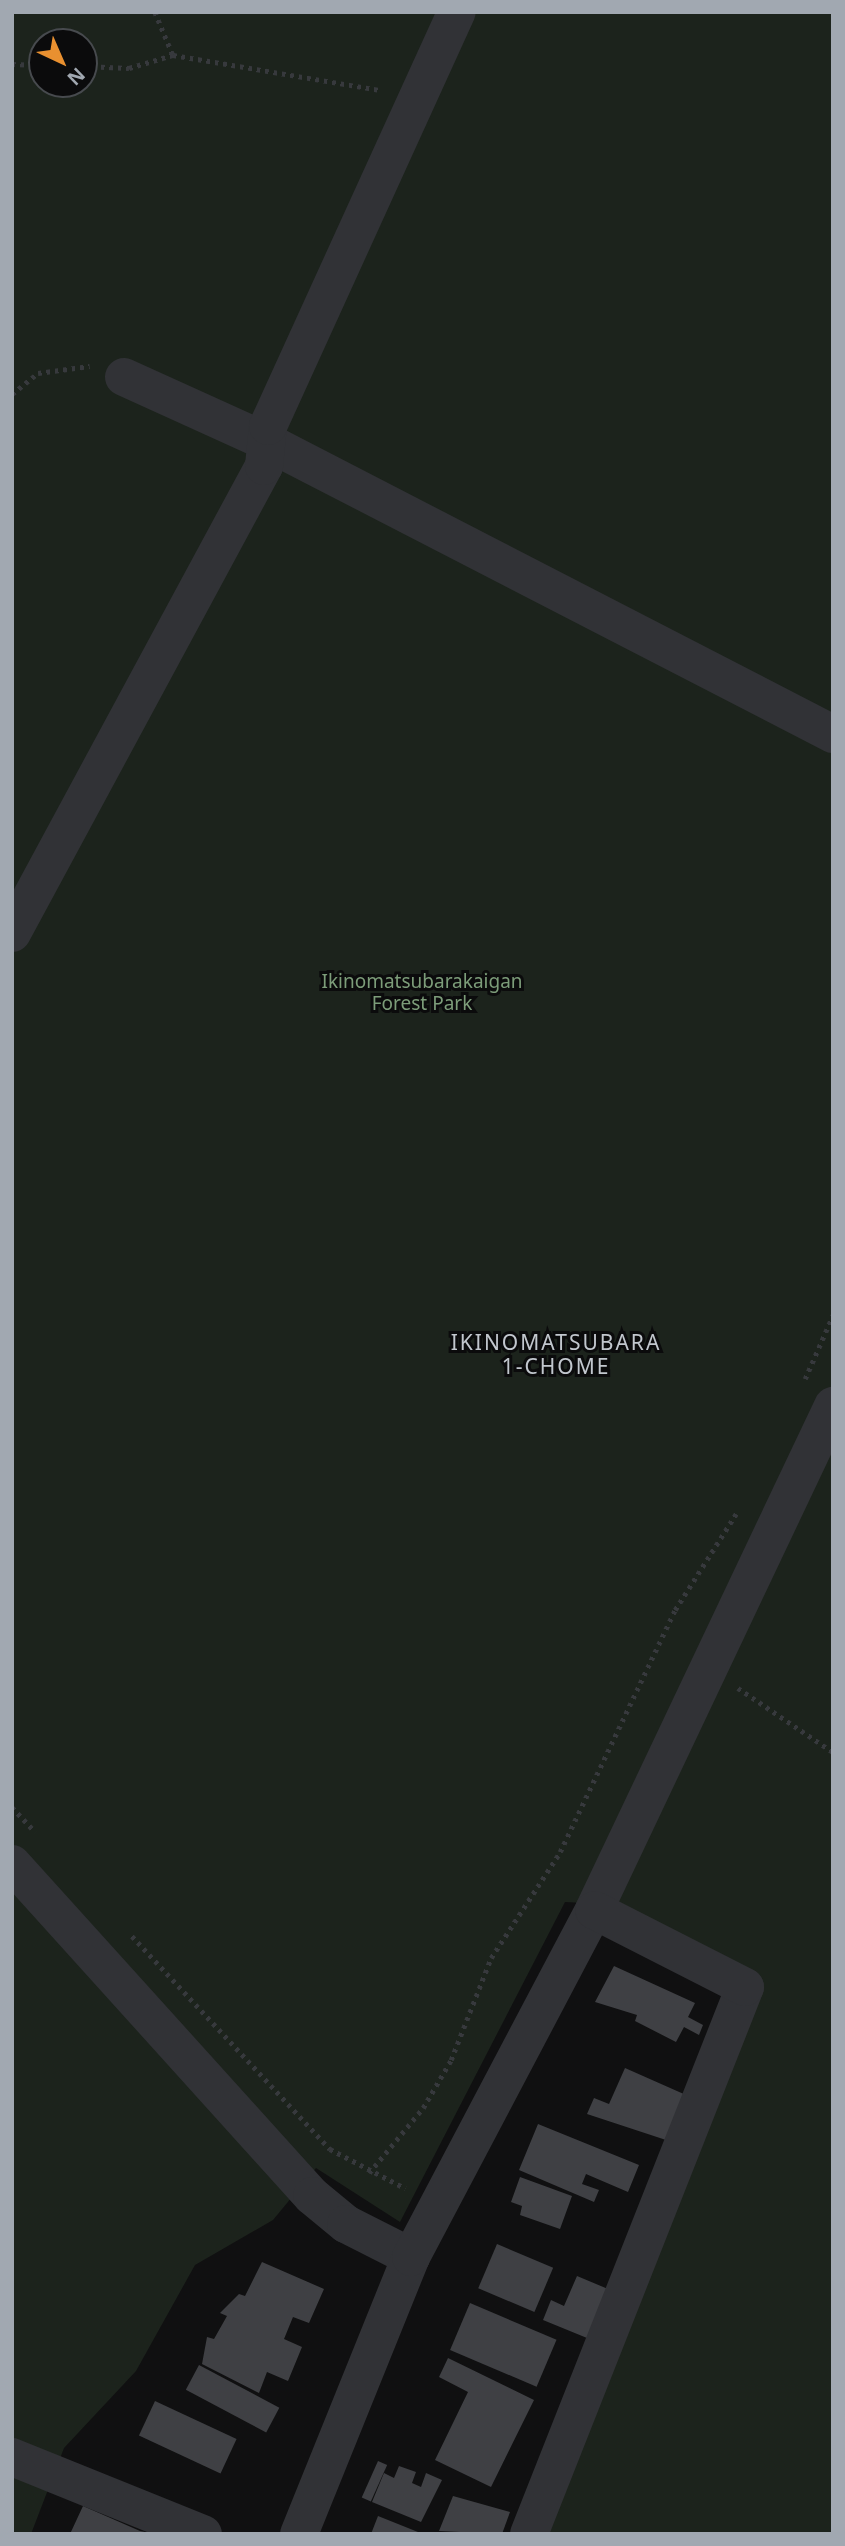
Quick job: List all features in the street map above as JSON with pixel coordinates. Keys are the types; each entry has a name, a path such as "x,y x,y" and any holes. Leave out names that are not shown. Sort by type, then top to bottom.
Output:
{"street":[{"path":"12,933 264,466 268,426 457,12"},
{"path":"124,377 267,442 833,734"},
{"path":"299,2534 411,2257 594,1910 707,1671 817,1398"},
{"path":"12,1864 312,2196 346,2224 411,2257"},
{"path":"529,2534 745,1987 594,1910"},
{"path":"12,2457 203,2534"}],"path":[{"path":"155,12 173,55"},
{"path":"98,67 129,68 173,55 350,82 417,99"},
{"path":"12,394 38,373 84,364 124,377"},
{"path":"817,1398 833,1315"},
{"path":"369,2173 423,2108 451,2060 491,1958 560,1852 675,1610 741,1507"},
{"path":"707,1671 833,1752"},
{"path":"12,1807 41,1838"},
{"path":"127,1930 330,2149 369,2173 405,2188"}],"green space":[{"name":"Ikinomatsubarakaigan Forest Park","path":"12,12 833,12 833,2534 539,2534 759,1979 624,1905 565,1902 400,2222 316,2168 273,2220 195,2265 136,2371 64,2448 31,2534 12,2534"}],"building":[{"path":"614,1966 695,2003 688,2017 703,2025 699,2035 684,2027 676,2042 635,2021 637,2015 595,2002"},
{"path":"625,2068 686,2095 666,2140 587,2114 594,2098 609,2104"},
{"path":"538,2124 639,2165 628,2192 586,2174 582,2184 599,2190 594,2202 519,2170"},
{"path":"520,2177 572,2196 560,2229 520,2215 522,2206 511,2202"},
{"path":"497,2244 553,2268 534,2312 478,2288"},
{"path":"262,2262 324,2289 309,2323 293,2317 284,2339 302,2347 288,2381 267,2372 259,2393 202,2364 207,2337 214,2339 227,2316 220,2313 239,2294 245,2296"},
{"path":"577,2276 608,2289 587,2338 543,2320 551,2300 564,2306"},
{"path":"470,2303 557,2340 537,2387 450,2350"},
{"path":"448,2358 534,2400 491,2487 435,2460 468,2392 439,2377"},
{"path":"199,2365 279,2408 266,2432 186,2390"},
{"path":"155,2401 237,2439 221,2473 139,2435"},
{"path":"378,2461 387,2465 371,2502 362,2498"},
{"path":"399,2466 416,2472 412,2483 421,2487 426,2473 442,2480 421,2522 372,2502 384,2473 394,2478"},
{"path":"453,2496 510,2512 502,2534 439,2531"},
{"path":"83,2506 140,2531 156,2534 70,2534"},
{"path":"378,2516 423,2534 371,2534"}],"district":[{"name":"IKINOMATSUBARA 1-CHOME","path":"556,1354"}]}
